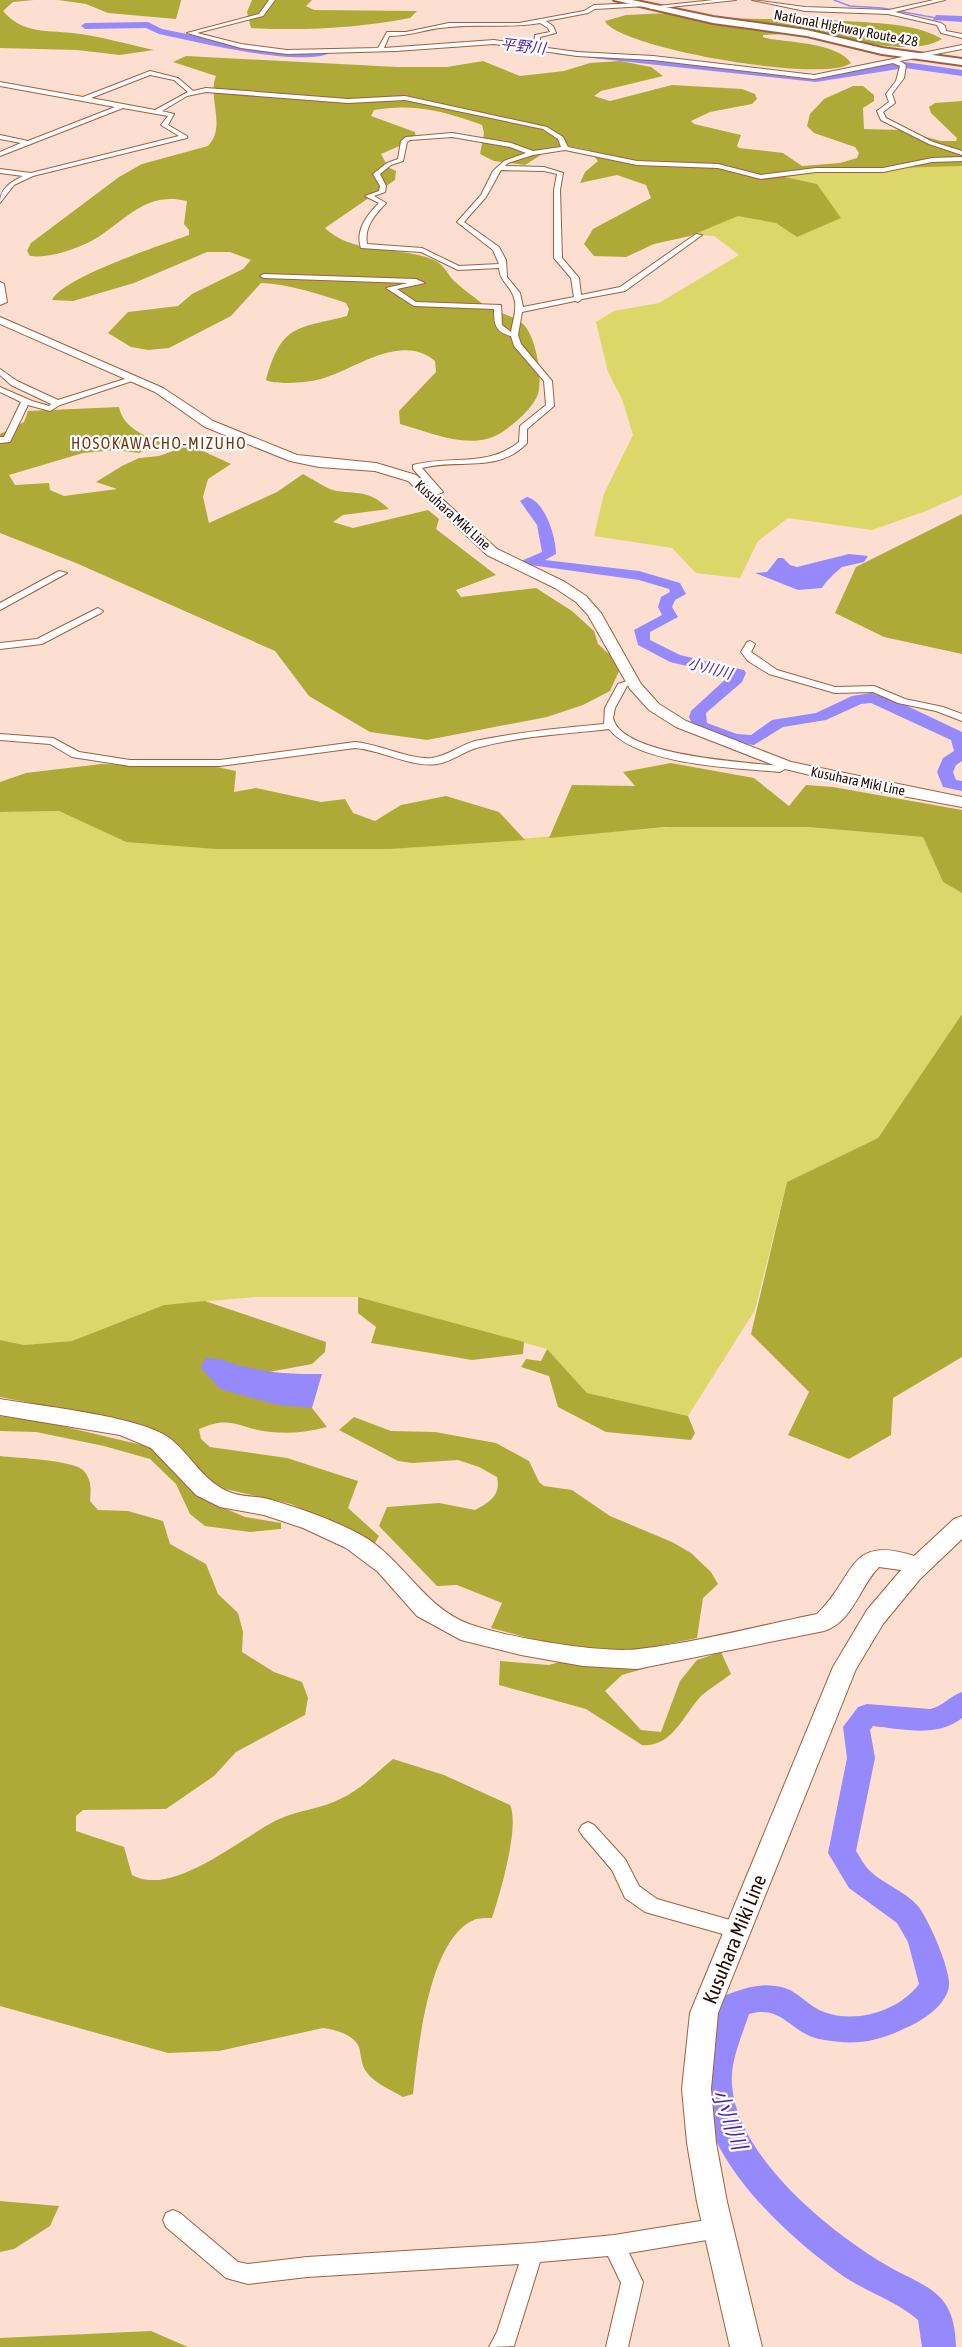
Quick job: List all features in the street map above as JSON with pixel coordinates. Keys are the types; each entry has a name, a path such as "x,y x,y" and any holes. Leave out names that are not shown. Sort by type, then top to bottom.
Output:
{"highway":[{"name":"National Highway Route 428","path":"619,0 725,22 807,33 872,49 962,62"}],"main road":[{"name":"Kusuhara Miki Line","path":"0,320 159,390 197,418 294,458 395,471 412,478 492,552 560,585 581,600 594,614 633,682 654,707 681,724 786,765 876,786 962,802"},
{"path":"0,1407 123,1428 159,1442 204,1490 228,1501 265,1507 311,1522 354,1542 386,1566 425,1610 461,1631 521,1646 584,1656 638,1659 767,1635 824,1622 842,1605 861,1571 873,1559 892,1558 919,1567"},
{"name":"Kusuhara Miki Line","path":"746,2347 719,2228 697,2112 697,2070 704,2013 845,1667 875,1617 919,1567 962,1525"}],"street":[{"path":"272,0 261,15 190,33 241,46 287,52 483,42 577,54 653,58 814,76 962,47"},
{"path":"667,0 684,4"},
{"path":"380,49 387,34 406,34 449,25 519,25 586,12 594,7 734,0"},
{"path":"755,0 775,1 805,9 888,12 939,24 943,32 961,36"},
{"path":"888,12 942,0"},
{"path":"845,3 857,5 857,10"},
{"path":"537,48 537,36 553,33 550,27 540,20"},
{"path":"894,61 903,65 903,72 899,82 889,94 892,103 880,111 883,119 909,131 931,145 962,153"},
{"path":"83,99 150,73 172,78 191,92"},
{"path":"0,84 172,115 164,125 185,137 30,175 12,184 0,201"},
{"path":"0,94 18,87"},
{"path":"156,112 191,92 224,90 348,101 382,97 420,100 545,128 561,138 565,148"},
{"path":"0,154 122,106"},
{"path":"502,266 458,268 423,250 364,246 362,242 367,220 383,203 368,196 382,192 383,186 376,174 389,164 401,160 405,141 408,138 452,135 511,145 532,153"},
{"path":"0,137 29,143"},
{"path":"431,494 439,492 416,467 430,462 473,464 512,453 523,443 523,428 550,406 548,381 524,355 514,335 519,310 516,293 503,277 496,249 460,222 484,196 491,179 506,162 532,153 565,148 637,163 718,166 761,177 816,170 883,170 932,160 962,159"},
{"path":"501,168 544,169 560,173 557,190 558,258 575,278 578,300"},
{"path":"0,171 30,175"},
{"path":"519,310 578,300 622,289 698,235"},
{"path":"264,276 416,281 422,283 390,288 414,304 498,307 498,325 504,332 514,335"},
{"path":"0,284 3,302 0,303"},
{"path":"0,371 14,383 57,403"},
{"path":"0,389 25,402 50,409 57,403 134,379"},
{"path":"0,440 7,440 25,402"},
{"path":"0,607 62,573"},
{"path":"0,646 39,642 98,611"},
{"path":"750,644 746,652 752,659 773,672 835,690 882,691 902,701 939,709 962,718"},
{"path":"633,682 623,684 608,713 612,726 627,741 664,754 780,769 786,765"},
{"path":"0,737 53,741 76,755 130,763 220,763 355,745 369,746 422,761 436,761 473,746 518,735 612,726"},
{"path":"588,1830 620,1865 632,1892 652,1906 737,1930"},
{"path":"173,2220 233,2271 248,2274 308,2267 533,2253 614,2245 719,2228"},
{"path":"614,2245 632,2282 617,2347"},
{"path":"500,2347 506,2338 533,2253"}],"shaded area":[{"path":"0,0 34,0 13,2 3,11 18,24 27,27 92,36 154,50 120,55 77,50 0,48"},
{"path":"58,0 181,1 176,19 108,13 86,4"},
{"path":"252,0 312,0 306,6 314,10 417,11 410,18 351,26 311,29 251,28 247,12"},
{"path":"669,13 717,18 838,21 903,26 933,34 942,39 913,47 897,47 814,34 763,35 770,39 826,48 845,57 851,63 834,68 804,69 765,66 682,52 645,42 618,31 605,21 626,15"},
{"path":"186,56 397,67 447,67 483,61 520,76 564,71 590,63 620,61 651,67 663,76 601,91 594,96 610,101 672,85 742,89 755,94 757,99 752,104 710,112 691,121 694,124 741,135 737,146 739,148 783,153 802,166 840,163 857,158 859,153 855,147 814,133 807,126 810,114 824,99 853,86 863,86 874,95 874,101 863,108 864,129 900,130 941,141 956,141 957,138 931,113 929,107 935,103 962,101 962,166 822,170 780,176 817,184 841,218 797,237 776,223 738,216 690,236 654,244 626,257 594,256 584,244 593,229 651,198 646,185 617,175 580,183 585,172 598,161 589,150 568,146 547,151 525,165 494,161 480,154 484,133 482,125 455,116 415,108 374,110 371,116 415,132 416,139 381,154 388,167 396,171 395,180 325,228 350,243 423,256 436,261 454,281 484,305 523,324 535,347 540,378 538,394 531,406 514,423 497,435 474,441 461,440 400,424 399,411 436,372 435,361 422,353 407,350 393,352 312,381 284,383 266,380 272,361 285,338 304,327 347,316 349,309 346,303 315,293 282,285 261,283 231,316 169,348 148,350 131,347 108,333 128,312 178,306 192,294 243,269 251,260 230,252 207,252 134,283 73,301 52,300 60,291 93,272 189,235 189,230 184,224 187,201 162,200 142,206 97,238 79,247 39,256 30,256 27,251 31,243 119,177 142,164 208,146 216,130 214,85 216,76 173,62"},
{"path":"962,159 962,495 926,511 872,530 788,518 758,541 740,578 696,573 672,548 594,536 604,494 633,435 622,399 608,372 596,322 614,311 659,303 739,255 714,236 670,233 772,168"},
{"path":"119,407 130,426 162,443 139,453 115,450 83,453 9,475 15,485 49,483 50,490 64,496 117,489 96,482 139,458 159,456 190,445 231,464 208,479 203,497 209,523 277,492 303,474 333,490 371,496 389,509 343,515 333,522 353,528 428,510 439,519 436,529 496,575 456,590 461,597 536,588 572,611 594,631 598,644 610,655 619,671 610,691 583,705 547,717 427,740 370,732 309,696 275,651 76,563 0,533 0,434 24,422 28,411"},
{"path":"962,514 962,654 884,637 835,613 856,567"},
{"path":"849,554 868,556 864,562 842,567 822,588 798,590 755,573 767,572 778,558 783,558 790,565 797,567"},
{"path":"671,763 754,778 789,806 806,785 833,787 962,810 962,893 943,882 923,837 808,827 665,827 549,838 572,785 635,786 623,772"},
{"path":"101,764 217,767 236,771 234,792 256,788 321,802 345,799 353,813 375,821 401,805 446,796 499,812 525,840 390,849 216,849 126,842 59,811 0,812 0,782 26,773"},
{"path":"59,811 126,842 390,849 670,827 808,827 923,837 943,882 962,893 962,1014 878,1138 787,1182 755,1310 688,1416 587,1393 547,1349 358,1297 256,1297 164,1305 72,1341 24,1345 0,1340 0,812"},
{"path":"962,1014 962,1357 893,1398 891,1435 849,1459 788,1435 809,1392 751,1334 787,1182 878,1138"},
{"path":"358,1297 524,1342 523,1354 472,1360 371,1343 376,1327 358,1313"},
{"path":"205,1301 326,1342 325,1352 312,1364 269,1372 312,1408 327,1427 278,1433 220,1423 199,1429 201,1439 210,1447 287,1458 358,1481 348,1508 379,1536 375,1543 291,1504 216,1487 203,1479 161,1432 125,1422 0,1397 0,1340 24,1345 72,1341 164,1305"},
{"path":"547,1349 587,1393 688,1416 695,1433 691,1440 606,1432 558,1407 549,1376 521,1367 526,1359 541,1361"},
{"path":"205,1358 269,1371 322,1374 312,1408 278,1405 220,1389 201,1368"},
{"path":"0,1416 45,1422 150,1447 205,1500 245,1517 281,1523 281,1529 250,1532 205,1526 190,1514 176,1484 150,1459 104,1446 36,1432 0,1431"},
{"path":"354,1417 391,1431 435,1432 496,1443 529,1461 539,1482 544,1486 572,1490 610,1516 672,1542 691,1553 711,1572 718,1584 703,1598 697,1638 634,1651 570,1649 491,1628 502,1603 457,1585 437,1586 379,1526 387,1507 439,1503 475,1510 496,1493 497,1477 479,1467 458,1460 412,1463 398,1461 339,1430"},
{"path":"0,1456 56,1462 77,1467 83,1470 88,1477 91,1489 90,1501 98,1510 128,1511 163,1521 170,1544 206,1564 218,1594 238,1613 243,1632 242,1652 274,1672 302,1682 308,1698 305,1715 236,1752 214,1776 166,1809 83,1810 76,1816 76,1831 124,1847 132,1875 148,1880 167,1878 186,1872 277,1820 326,1805 349,1795 393,1759 444,1775 510,1805 513,1828 511,1844 492,1918 474,1920 458,1931 446,1949 428,1998 413,2094 403,2097 372,2078 364,2067 357,2043 344,2033 333,2030 323,2028 219,2051 168,2053 0,2006"},
{"path":"721,1652 731,1674 701,1696 669,1736 652,1744 642,1745 586,1709 499,1685 500,1661 549,1665 566,1660 667,1662 622,1675 605,1691 641,1730 661,1732 680,1681 697,1660"},
{"path":"0,2201 59,2206 50,2226 14,2249 0,2252"},
{"path":"151,2331 188,2347 0,2347 0,2338"}],"waterway":[{"path":"834,0 850,6 882,8 936,18"},
{"path":"936,18 962,19"},
{"name":"平野川","path":"85,26 148,25 159,31 260,52 295,54 330,51"},
{"name":"平野川","path":"558,52 662,61 816,79 905,65 962,73"},
{"name":"小川川","path":"527,501 544,525 549,546 549,554 528,561 639,576 675,586 679,594 668,597 665,607 670,617 642,630 643,642 675,659 738,673 736,679 699,711 697,717 700,726 735,739 754,740 778,723 820,717 858,699 872,698 897,707 959,737 962,750"},
{"name":"小川川","path":"962,753 949,762 945,772 949,783 962,786"},
{"name":"小川川","path":"939,2347 937,2321 930,2308 870,2274 837,2250 776,2196 745,2160 735,2145 723,2115 716,2076 737,2004 758,1998 783,2001 817,2025 847,2029 879,2027 920,2006 934,1986 922,1939 907,1914 859,1879 842,1853 861,1758 856,1727 867,1715 930,1720 945,1717 962,1703"}],"district":[{"name":"HOSOKAWACHO-MIZUHO","path":"159,443"}]}
